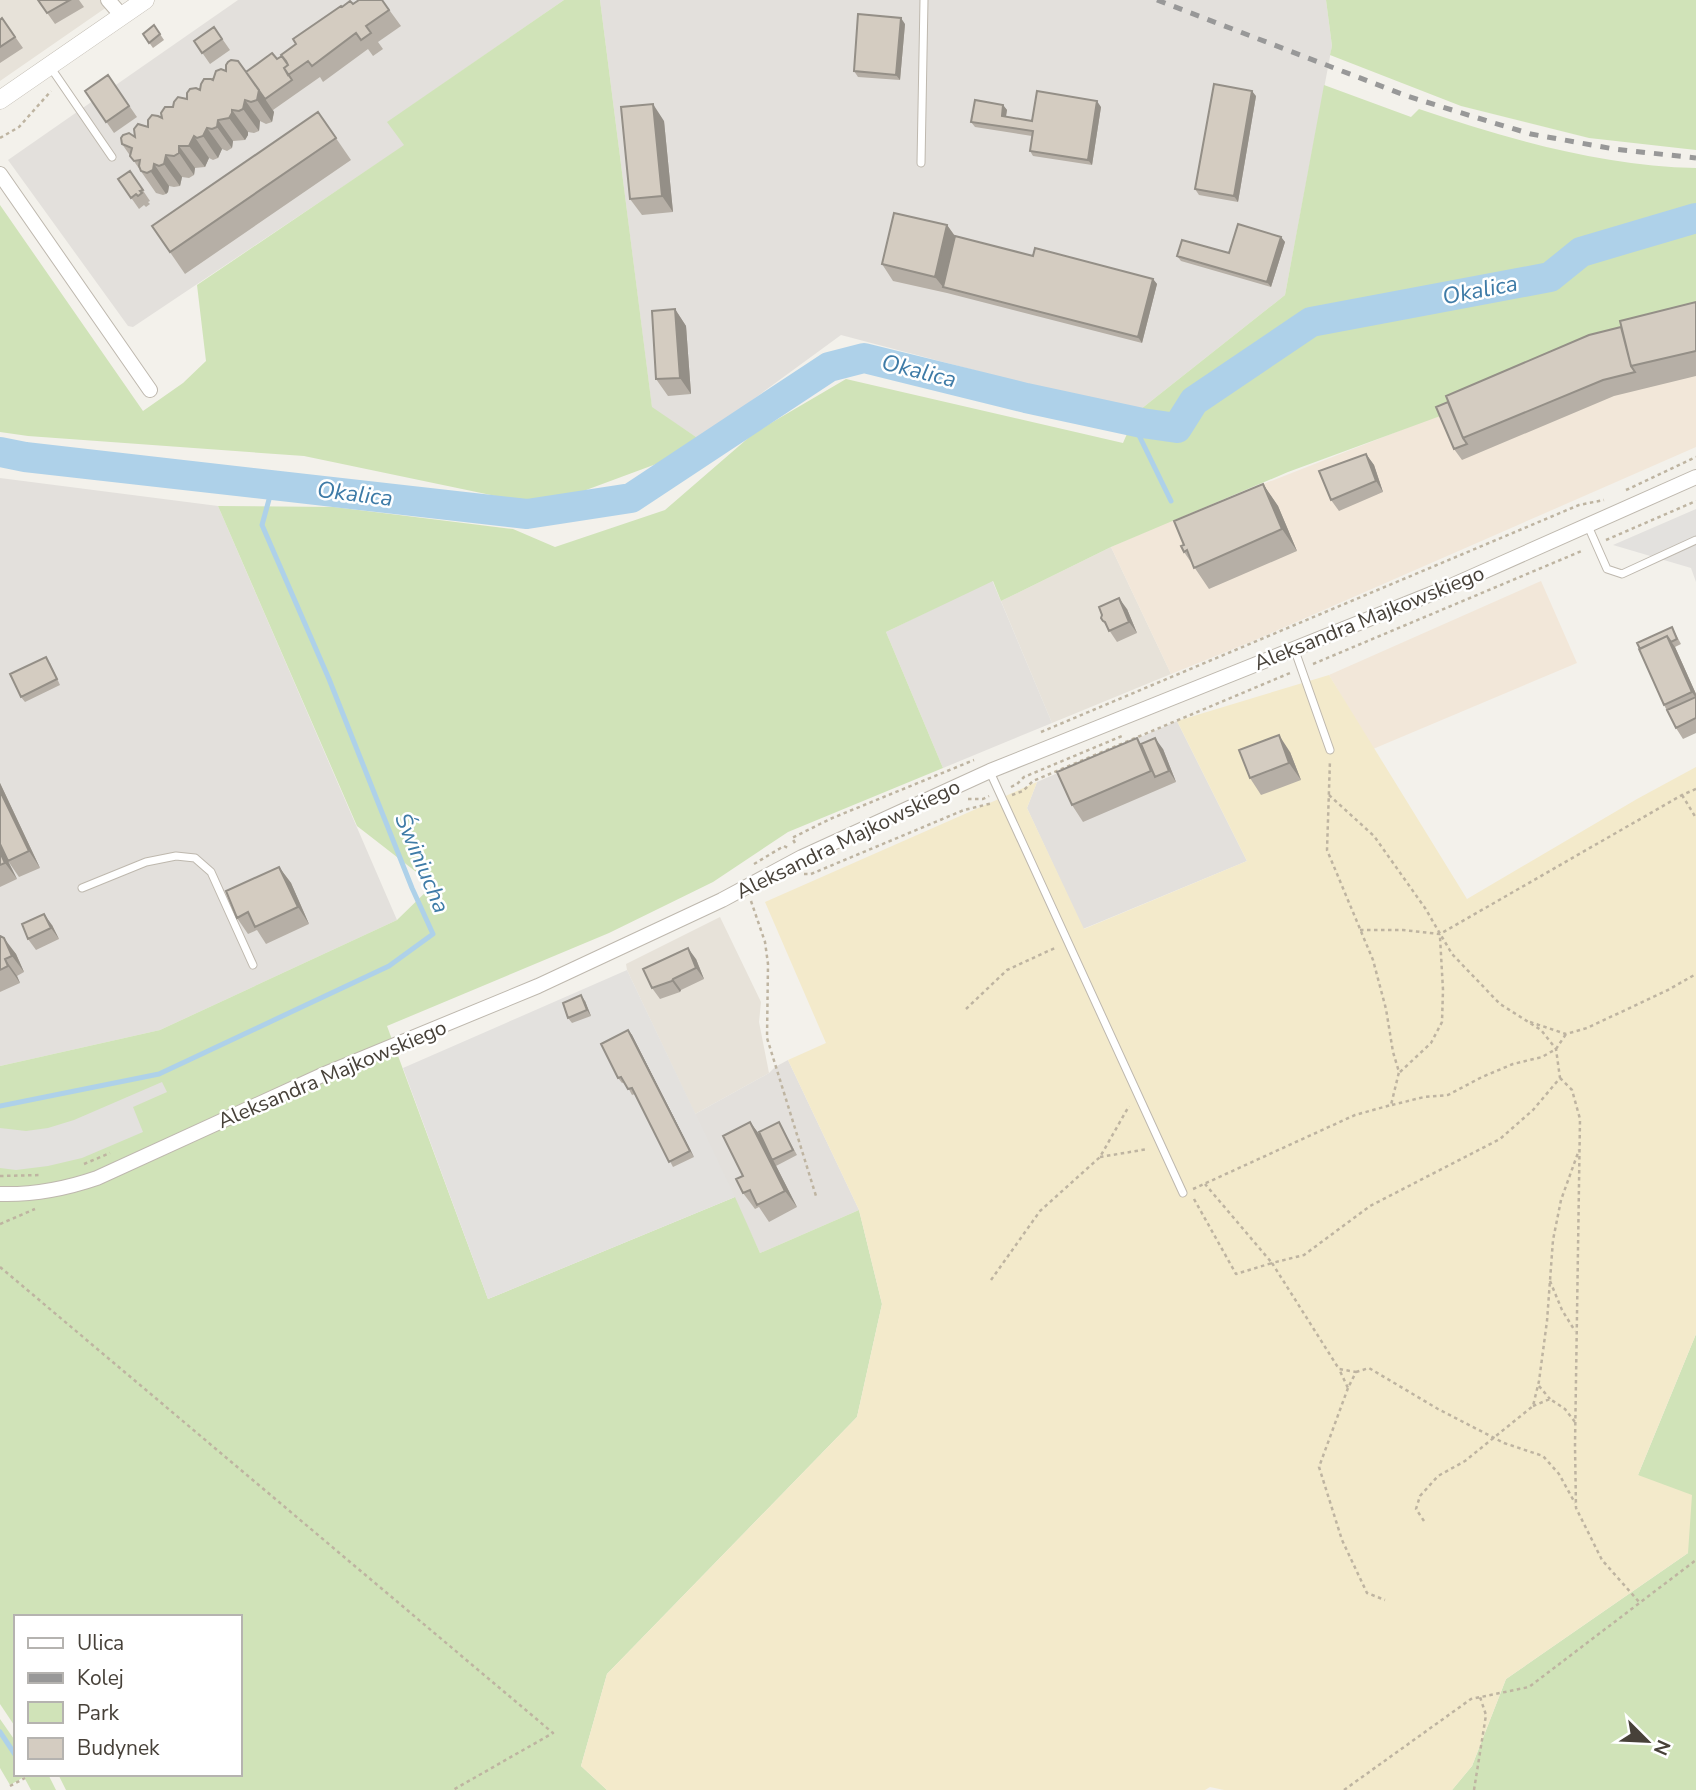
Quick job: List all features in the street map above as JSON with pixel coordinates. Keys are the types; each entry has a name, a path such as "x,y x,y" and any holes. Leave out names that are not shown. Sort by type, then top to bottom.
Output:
{"street":[{"path":"108,0 122,16"},
{"path":"0,100 145,0"},
{"path":"0,174 150,390"},
{"name":"Aleksandra Majkowskiego","path":"0,1194 46,1192 97,1178 320,1076 538,986 722,900 813,851 990,771 1451,586 1696,477"}],"lane":[{"path":"920,163 924,0"},
{"path":"50,67 112,157"},
{"path":"1588,526 1607,569 1622,574 1696,540"},
{"path":"1294,648 1330,750"},
{"path":"990,771 1183,1193"},
{"path":"82,888 146,862 176,856 195,858 211,872 253,965"}],"path":[{"path":"0,138 6,136"},
{"path":"1330,750 1327,850 1373,960 1386,1009 1399,1072 1391,1105"},
{"path":"1360,930 1403,930 1440,934 1696,789"},
{"path":"1329,795 1374,836 1425,908 1452,954 1500,1004 1541,1030 1556,1049 1560,1078 1572,1090 1580,1119 1576,1508 1602,1560 1640,1603"},
{"path":"1682,795 1696,818"},
{"path":"745,888 765,942 768,964 767,1038 816,1196"},
{"path":"1399,1072 1430,1043 1442,1022 1440,934"},
{"path":"966,1009 1007,970 1068,943"},
{"path":"1523,1019 1566,1034 1587,1028 1696,974"},
{"path":"1560,1078 1533,1110 1500,1139 1370,1206 1304,1255 1236,1274 1189,1191 1355,1115 1424,1097 1448,1095 1513,1064 1542,1056 1556,1049 1566,1034"},
{"path":"991,1280 1040,1211 1100,1157 1137,1092"},
{"path":"1100,1157 1162,1147"},
{"path":"1533,1406 1547,1321 1553,1240 1561,1200 1580,1148"},
{"path":"1205,1184 1272,1263 1339,1369 1348,1388"},
{"path":"0,1268 553,1733 453,1790"},
{"path":"1550,1280 1562,1310 1577,1334"},
{"path":"1339,1369 1356,1372 1370,1368 1438,1409 1494,1438 1543,1456 1559,1474 1576,1505"},
{"path":"1356,1372 1319,1467 1342,1539 1367,1593 1385,1600"},
{"path":"1538,1385 1576,1422"},
{"path":"1424,1521 1416,1509 1420,1496 1438,1476 1465,1461 1533,1406 1550,1399"},
{"path":"1344,1790 1471,1699 1530,1687 1696,1560"},
{"path":"1474,1790 1486,1715 1480,1697"},
{"path":"10,1786 25,1778"}],"shaded area":[{"path":"0,0 117,0 0,81"},
{"path":"238,0 564,0 388,122 405,145 133,327 128,326 8,160"},
{"path":"600,0 1326,0 1332,46 1285,295 1136,413 841,335 699,439 652,408"},
{"path":"1696,322 1696,447 1253,641 1171,674 1111,547 1174,519 1442,414"},
{"path":"0,478 218,506 397,920 160,1030 0,1066"},
{"path":"1696,509 1696,582 1691,568 1613,545"},
{"path":"1111,547 1171,674 1052,723 1001,601"},
{"path":"992,580 1052,723 943,768 886,632"},
{"path":"1541,581 1577,663 1373,749 1329,675"},
{"path":"1177,721 1247,861 1083,929 1027,808 1037,782"},
{"path":"720,917 761,1002 759,1022 769,1073 695,1114 626,964"},
{"path":"627,970 735,1197 488,1299 403,1068"},
{"path":"788,1060 859,1210 760,1253 695,1114"},
{"path":"162,1082 167,1092 133,1107 143,1132 82,1158 16,1170 0,1168 0,1128 26,1131 48,1128 74,1120"}],"green space":[{"path":"564,0 600,0 652,407 699,439 667,460 543,506 304,456 0,432 0,205 143,411 183,383 206,361 197,285 404,145 387,122"},
{"path":"1326,0 1696,0 1696,150 1589,138 1461,106 1330,55 1332,46"},
{"path":"1324,85 1411,117 1419,109 1556,149 1626,162 1696,168 1696,322 1288,472 1111,547 1001,601 993,581 886,632 943,768 788,832 713,882 609,933 387,1026 488,1299 735,1197 760,1253 859,1210 882,1304 857,1417 607,1674 581,1766 607,1790 66,1790 59,1776 242,1776 242,1615 14,1615 14,1725 0,1704 0,1066 160,1030 397,920 433,885 357,826 218,506 334,507 513,529 555,547 665,510 754,433 846,379 1123,443 1136,413 1285,295"},
{"path":"1696,1334 1696,1790 1452,1790 1472,1766 1506,1679 1688,1553 1638,1475"},
{"path":"0,1719 14,1739 14,1776 49,1776 56,1790 31,1790 24,1777 10,1785 0,1768"}],"sand":[{"path":"1329,675 1467,899 1696,767 1696,1334 1638,1475 1692,1495 1688,1553 1506,1679 1472,1766 1452,1790 1224,1790 1210,1787 1205,1790 607,1790 581,1766 607,1674 857,1417 882,1304 859,1210 788,1060 826,1043 765,902 1037,782 1027,808 1084,929 1247,861 1177,721"}],"building":[{"path":"38,0 70,0 47,13"},
{"path":"359,0 382,0 389,10 366,26 371,33 361,40 356,33 312,66 308,61 288,75 284,68 288,65 281,55 296,44 293,39 341,6"},
{"path":"858,14 901,18 896,75 854,71"},
{"path":"2,18 15,37 0,47 0,20"},
{"path":"154,25 160,34 149,43 143,34"},
{"path":"214,27 222,39 202,53 194,41"},
{"path":"272,53 277,59 282,56 286,61 288,65 284,68 292,80 265,99 246,72"},
{"path":"231,60 238,61 259,90 257,100 245,100 243,109 232,110 229,118 218,120 217,127 207,128 203,136 194,136 189,146 179,146 179,153 174,156 166,155 164,164 154,164 153,170 147,173 141,171 140,160 134,161 130,156 132,148 122,144 123,135 129,133 135,137 134,129 138,124 148,127 148,120 152,115 162,118 161,113 165,107 173,107 178,97 187,99 190,89 200,90 204,79 213,80 216,71 226,71 226,65"},
{"path":"108,75 129,106 106,122 85,91"},
{"path":"1214,84 1252,91 1234,196 1195,189"},
{"path":"1037,91 1097,101 1088,160 1030,151 1033,131 971,122 975,100 1003,105 1002,116 1032,121"},
{"path":"653,104 662,196 630,199 621,107"},
{"path":"318,112 336,138 170,252 152,226"},
{"path":"130,171 143,190 138,196 136,194 131,198 118,179"},
{"path":"894,213 947,225 935,277 882,264"},
{"path":"1238,224 1281,237 1267,282 1177,256 1182,240 1229,253"},
{"path":"955,236 1033,256 1035,248 1153,279 1138,337 943,287"},
{"path":"1696,302 1696,351 1631,366 1620,321"},
{"path":"675,309 680,378 656,379 652,311"},
{"path":"1621,327 1635,372 1603,380 1463,438 1446,396 1589,335"},
{"path":"1448,402 1467,444 1454,449 1436,407"},
{"path":"1366,454 1376,481 1331,500 1319,471"},
{"path":"1263,484 1282,529 1194,568 1187,550 1184,552 1181,546 1184,545 1174,521"},
{"path":"1119,598 1129,622 1109,631 1101,618 1099,607"},
{"path":"1672,627 1677,639 1671,642 1667,636 1640,649 1637,643"},
{"path":"1667,636 1692,692 1664,705 1639,649"},
{"path":"46,657 57,679 21,697 10,674"},
{"path":"1696,697 1696,718 1676,728 1667,710"},
{"path":"1279,735 1289,763 1250,778 1239,750"},
{"path":"1137,738 1151,771 1072,805 1057,772"},
{"path":"1155,738 1169,771 1155,777 1141,744"},
{"path":"0,791 29,851 8,861 0,844"},
{"path":"0,852 5,863 0,865"},
{"path":"279,867 298,907 255,927 248,912 237,918 226,891"},
{"path":"44,914 51,928 28,939 22,924"},
{"path":"0,936 4,938 12,956 5,959 8,966 0,970"},
{"path":"688,948 696,968 652,988 643,969"},
{"path":"581,995 587,1010 568,1018 563,1003"},
{"path":"628,1030 690,1151 669,1162 632,1088 628,1089 621,1077 618,1078 601,1044"},
{"path":"750,1122 785,1191 757,1205 750,1190 743,1193 736,1179 743,1176 723,1136"},
{"path":"779,1122 793,1150 772,1160 759,1132"}],"waterway":[{"name":"Okalica","path":"0,452 527,514 631,498 829,367 864,358 1026,398 1177,428 1194,401 1311,322 1550,277 1581,252 1696,218"},
{"path":"1132,421 1171,501"},
{"name":"Świniucha","path":"0,1106 159,1074 389,966 433,934 329,679 262,525 273,485"},
{"path":"0,1732 14,1753"}],"railway":[{"path":"1157,0 1407,96 1531,134 1614,149 1696,158"}]}
